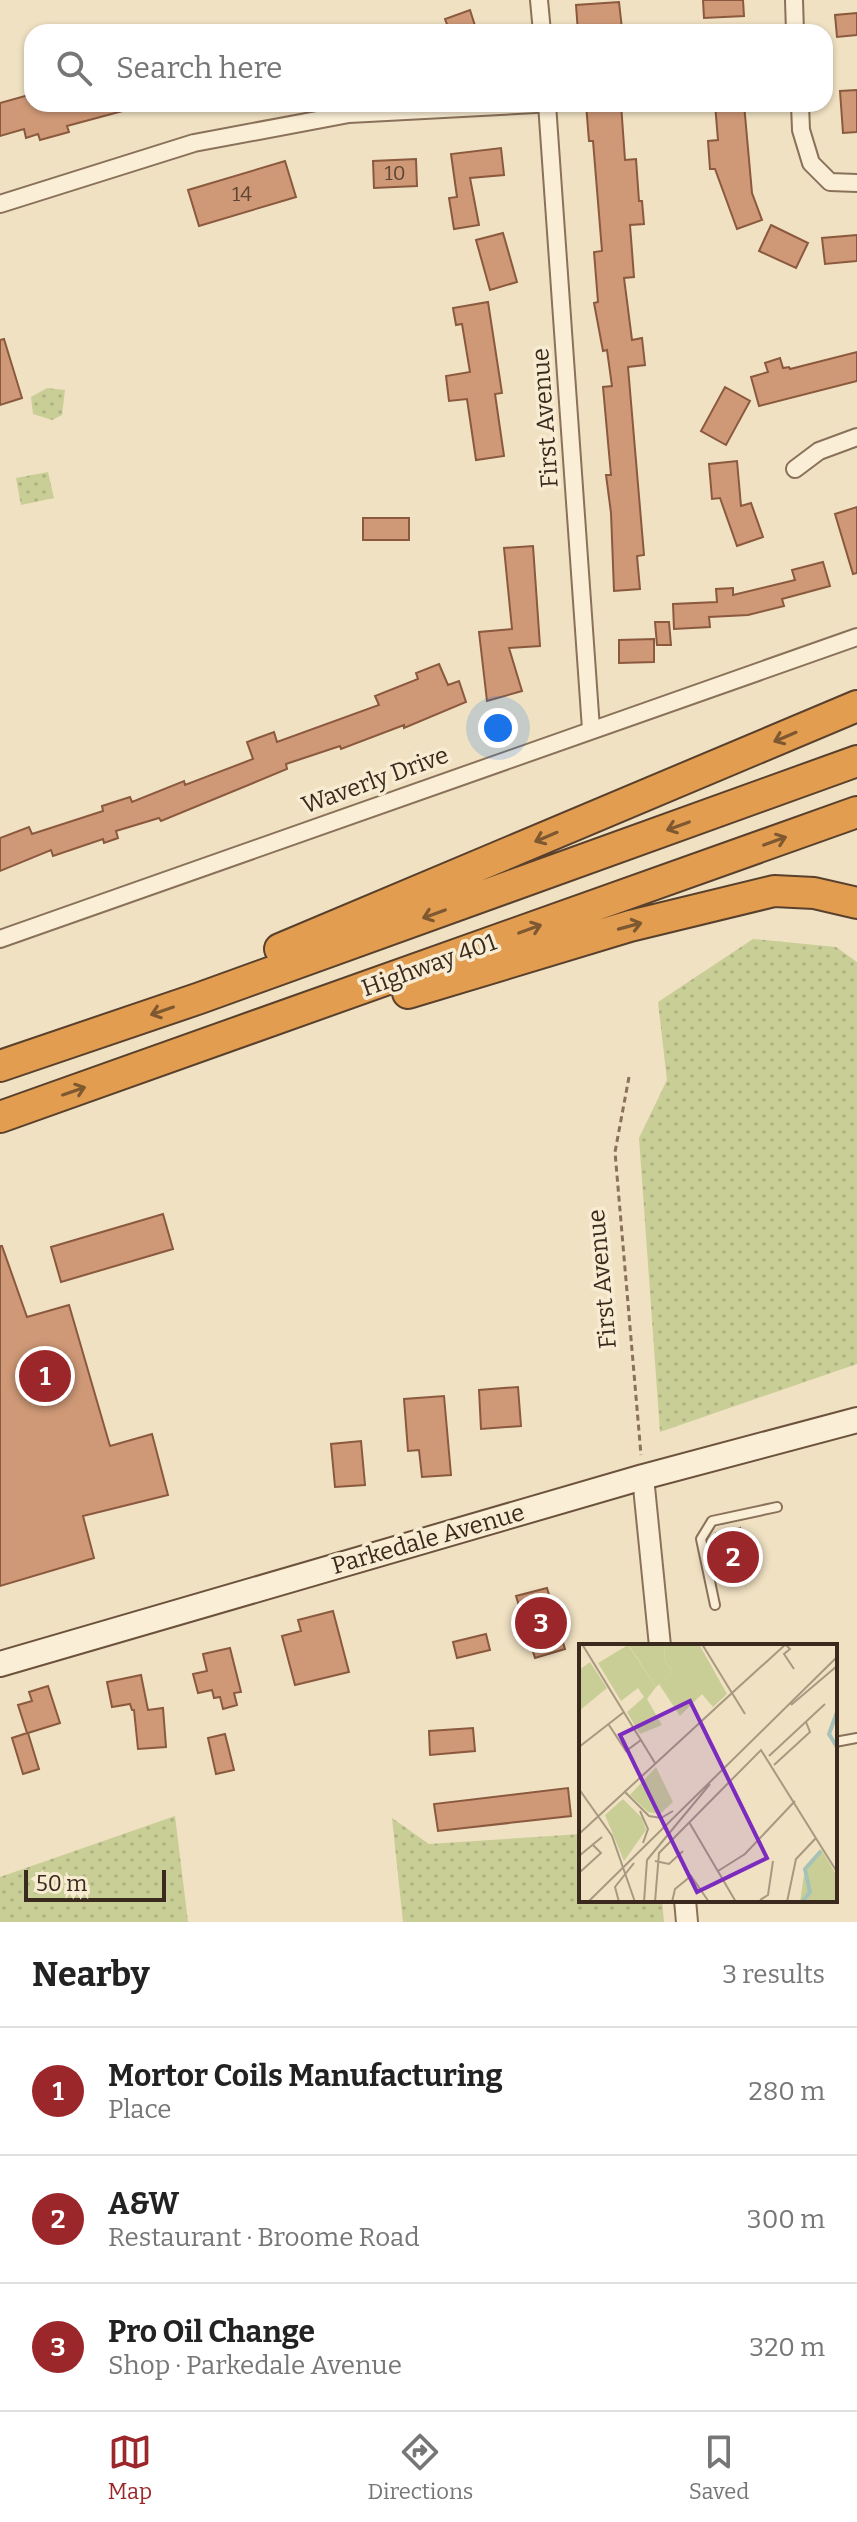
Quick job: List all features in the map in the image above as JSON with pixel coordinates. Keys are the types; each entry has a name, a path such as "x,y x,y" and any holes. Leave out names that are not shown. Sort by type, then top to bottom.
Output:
{"highway":[{"path":"200,998 244,964 857,706"},
{"name":"Highway 401","path":"0,1066 200,998 857,761"},
{"name":"Highway 401","path":"0,1117 857,812"},
{"path":"311,1007 366,1006 630,926 774,891 814,893 857,903"}],"main road":[{"name":"Parkedale Avenue","path":"0,1664 643,1477 857,1420"}],"street":[{"path":"539,0 541,24"},
{"path":"794,0 795,24"},
{"path":"0,204 194,143 349,114 386,112"},
{"name":"First Avenue","path":"548,112 591,729"},
{"path":"800,112 801,130 811,163 830,182 857,183"},
{"path":"795,469 819,451 857,437"},
{"name":"Waverly Drive","path":"0,939 857,637"},
{"path":"643,1477 660,1644"},
{"path":"685,1902 687,1922"}],"lane":[{"path":"715,1605 701,1539 712,1521 777,1507"},
{"path":"837,1742 857,1738"}],"path":[{"name":"First Avenue","path":"629,1077 615,1152 643,1477"}],"green space":[{"path":"47,388 65,390 62,415 52,420 33,414 31,397"},
{"path":"48,472 54,498 21,505 16,478"},
{"path":"753,939 836,947 857,962 857,1364 660,1432 639,1138 667,1080 658,1002"},
{"path":"175,1816 188,1922 0,1922 0,1877"},
{"path":"392,1818 429,1844 579,1834 579,1902 662,1902 664,1922 403,1922"}],"building":[{"path":"703,0 743,0 744,16 704,18"},
{"path":"619,2 621,24 577,24 576,5"},
{"path":"470,10 474,24 447,24 445,19"},
{"path":"857,13 857,35 837,37 835,15"},
{"path":"857,90 857,132 843,133 840,91"},
{"path":"24,96 24,112 119,112 67,126 69,132 40,140 38,134 26,138 24,129 0,136 0,103"},
{"path":"587,112 622,112 625,160 636,159 639,201 642,201 644,224 630,225 634,277 624,278 632,340 642,338 645,365 628,367 644,555 637,556 640,589 614,591 606,475 611,475 603,387 612,386 607,350 603,351 594,303 598,302 594,252 602,251 593,141 589,141"},
{"path":"716,112 745,112 752,193 762,220 737,229 715,169 710,169 708,141 718,140"},
{"path":"501,148 504,175 470,178 479,225 454,229 449,198 457,197 451,154"},
{"path":"416,159 417,186 374,188 373,161"},
{"path":"285,161 296,197 199,226 188,190"},
{"path":"771,225 808,243 796,268 759,251"},
{"path":"503,233 517,282 490,290 476,240"},
{"path":"857,235 857,261 825,264 822,238"},
{"path":"488,302 502,393 495,394 504,456 476,460 467,399 449,401 446,376 470,372 462,324 456,325 453,308"},
{"path":"4,339 22,398 0,405 0,340"},
{"path":"857,352 857,381 759,406 751,377 768,372 765,363 780,358 783,368 790,369"},
{"path":"725,387 750,401 726,445 701,431"},
{"path":"737,461 741,506 751,503 763,537 737,546 720,498 712,499 709,464"},
{"path":"857,507 857,573 853,574 835,514"},
{"path":"363,518 409,518 409,540 363,540"},
{"path":"533,546 540,646 509,648 522,691 487,701 479,632 512,629 504,548"},
{"path":"823,562 830,586 782,599 784,606 748,615 709,617 710,627 674,629 673,604 717,602 716,589 733,588 733,595 795,580 792,570"},
{"path":"655,622 669,622 671,645 657,645"},
{"path":"654,639 654,662 619,663 619,640"},
{"path":"439,664 448,685 459,681 466,702 404,728 404,725 341,749 340,746 286,764 287,769 161,821 159,818 116,831 118,838 104,843 103,839 53,856 51,850 0,871 0,838 29,827 32,834 103,811 102,806 130,797 132,802 253,759 247,742 274,732 277,742 379,705 375,696 418,679 416,673"},
{"path":"163,1214 173,1249 61,1282 51,1247"},
{"path":"0,1246 27,1317 69,1305 110,1446 152,1434 168,1495 83,1516 94,1558 0,1586"},
{"path":"518,1387 521,1426 481,1429 479,1390"},
{"path":"444,1396 451,1475 422,1477 419,1450 408,1451 404,1399"},
{"path":"361,1441 365,1485 335,1487 331,1444"},
{"path":"740,1528 750,1580 727,1585 716,1533"},
{"path":"547,1588 565,1649 535,1658 516,1596"},
{"path":"333,1611 349,1672 295,1685 282,1636 301,1631 298,1620"},
{"path":"486,1634 490,1650 457,1658 453,1642"},
{"path":"230,1648 241,1692 234,1693 237,1705 223,1709 220,1697 214,1698 212,1690 198,1693 193,1674 207,1671 203,1654"},
{"path":"141,1675 148,1710 163,1708 166,1747 138,1749 134,1710 130,1704 112,1707 107,1682"},
{"path":"48,1686 60,1723 28,1733 39,1769 23,1774 12,1738 27,1733 18,1705 32,1701 29,1692"},
{"path":"473,1728 475,1751 430,1755 429,1731"},
{"path":"225,1734 234,1770 216,1774 208,1738"},
{"path":"568,1788 571,1816 438,1831 434,1804"}],"place":[{"name":"Mortor Coils Manufacturing","path":"45,1376"},
{"name":"A&W","path":"733,1557"},
{"name":"Pro Oil Change","path":"541,1623"}]}
